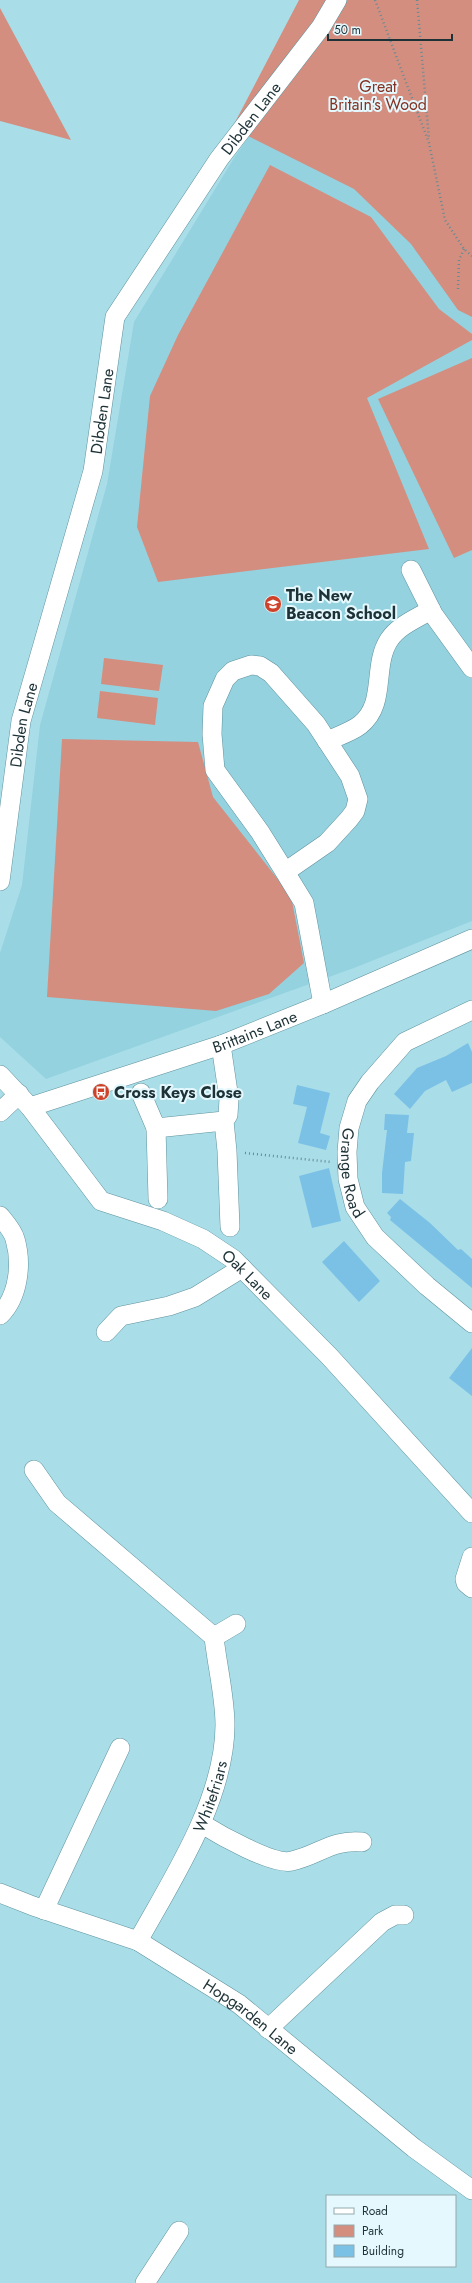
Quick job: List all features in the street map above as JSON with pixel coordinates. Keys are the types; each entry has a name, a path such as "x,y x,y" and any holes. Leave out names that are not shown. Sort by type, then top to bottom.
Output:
{"street":[{"name":"Dibden Lane","path":"0,881 21,721 93,471 115,317 219,159 321,27 337,0"},
{"path":"411,570 431,610 472,668"},
{"path":"327,741 360,724 369,714 375,705 383,652 389,639 398,630 431,610"},
{"path":"285,872 327,843 355,811 358,799 350,776 316,724 271,673 260,666 251,665 233,671 225,679 213,706 212,734 215,770 260,832 304,903 323,1004"},
{"name":"Brittains Lane","path":"25,1100 221,1045 323,1004 472,939"},
{"name":"Grange Road","path":"472,1010 405,1042 370,1082 357,1101 349,1128 348,1163 348,1179 356,1207 375,1237 427,1286 472,1323"},
{"path":"221,1045 229,1099 228,1115 224,1121 227,1151 230,1227"},
{"name":"Oak Lane","path":"0,1075 25,1100 101,1201 163,1221 203,1239 233,1259 329,1356 472,1513"},
{"path":"141,1094 156,1128 158,1199"},
{"path":"0,1112 25,1100"},
{"path":"156,1128 217,1123 224,1121"},
{"path":"0,1216 15,1238 20,1270 14,1290 5,1310 0,1315"},
{"path":"106,1332 122,1316 169,1306 194,1297 242,1268"},
{"path":"34,1470 57,1503 214,1637 236,1624"},
{"path":"472,1557 465,1579 466,1583 472,1588"},
{"name":"Whitefriars","path":"138,1940 202,1824 222,1757 225,1724 214,1637"},
{"path":"44,1910 120,1748"},
{"path":"202,1824 225,1838 285,1861 298,1859 336,1843 362,1842"},
{"name":"Hopgarden Lane","path":"0,1893 44,1910 138,1940 239,2004 414,2148 472,2190"},
{"path":"268,2029 382,1922 396,1915 404,1915"},
{"path":"145,2283 179,2231"}],"path":[{"path":"375,0 429,143"},
{"path":"417,0 429,143 445,220 464,249 472,256"},
{"path":"458,289 459,260 464,249"},
{"path":"227,1151 348,1163"}],"shaded area":[{"name":"The New Beacon School","path":"262,118 472,272 472,921 354,968 46,1079 0,1037 0,953 22,885 40,725 107,484 134,322 234,158"}],"green space":[{"name":"Great Britain's Wood","path":"299,0 472,0 472,317 458,310 411,244 354,189 232,128"},
{"path":"0,8 71,140 0,121"},
{"path":"270,165 371,217 439,309 472,334 472,340 367,398 429,549 158,582 137,527 150,396 178,335"},
{"path":"472,358 472,550 454,558 378,399"},
{"path":"104,658 163,665 159,691 101,684"},
{"path":"100,691 158,698 155,725 97,718"},
{"path":"62,739 198,742 213,797 291,896 304,963 269,994 216,1011 47,997"}],"building":[{"path":"468,1043 472,1052 472,1083 452,1092 446,1080 425,1091 410,1109 394,1094 417,1068 446,1056"},
{"path":"297,1085 330,1093 320,1133 330,1136 326,1150 298,1143 307,1107 293,1104"},
{"path":"385,1114 409,1115 407,1133 414,1133 411,1161 405,1162 403,1194 382,1193 382,1173 387,1130 384,1130"},
{"path":"329,1168 341,1221 312,1228 299,1176"},
{"path":"400,1199 430,1223 458,1250 461,1249 472,1259 472,1288 390,1220 391,1217 387,1213"},
{"path":"344,1241 380,1281 359,1302 322,1262"},
{"path":"472,1348 472,1396 449,1378"}],"place":[{"name":"The New Beacon School","path":"273,604"},
{"name":"Cross Keys Close","path":"101,1092"}]}
